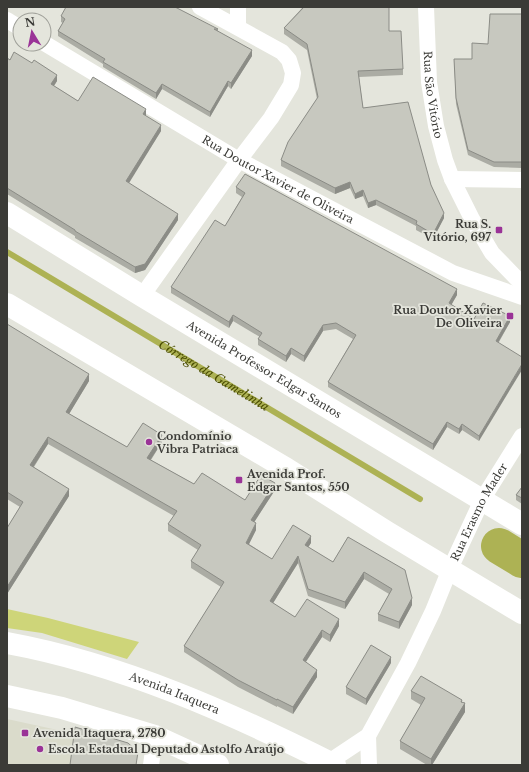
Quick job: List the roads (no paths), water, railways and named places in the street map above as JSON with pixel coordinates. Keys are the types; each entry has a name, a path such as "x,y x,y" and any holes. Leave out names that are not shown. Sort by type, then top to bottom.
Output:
{"main road":[{"name":"Avenida Professor Edgar Santos","path":"7,213 142,296 522,524"},
{"path":"7,304 286,469 522,613"},
{"name":"Avenida Itaquera","path":"7,643 38,649 104,667 159,686 253,726 332,764"},
{"path":"7,696 62,708 155,736 218,765"}],"street":[{"path":"142,296 239,160 271,118 291,85 293,73 289,60 282,52 200,7"},
{"path":"238,7 238,27"},
{"name":"Rua São Vitório","path":"426,7 428,82 436,126 445,160 452,179 472,219 492,253 522,284"},
{"name":"Rua Doutor Xavier de Oliveira","path":"52,48 239,160 453,273 522,297"},
{"path":"452,179 522,180"},
{"name":"Rua Erasmo Mader","path":"368,736 408,663 482,500 522,436"},
{"path":"151,765 155,736"},
{"path":"332,764 368,736"},
{"path":"368,736 368,765"}],"waterway":[{"name":"Córrego da Gamelinha","path":"7,252 420,499"},
{"name":"Córrego da Gamelinha","path":"499,546 522,560"}],"place":[{"name":"Rua S. Vitório, 697","path":"499,230"},
{"name":"Rua Doutor Xavier De Oliveira","path":"510,316"},
{"name":"Condomínio Vibra Patriaca","path":"149,442"},
{"name":"Avenida Prof. Edgar Santos, 550","path":"239,480"},
{"name":"Avenida Itaquera, 2780","path":"25,733"},
{"name":"Escola Estadual Deputado Astolfo Araújo","path":"40,749"}]}
